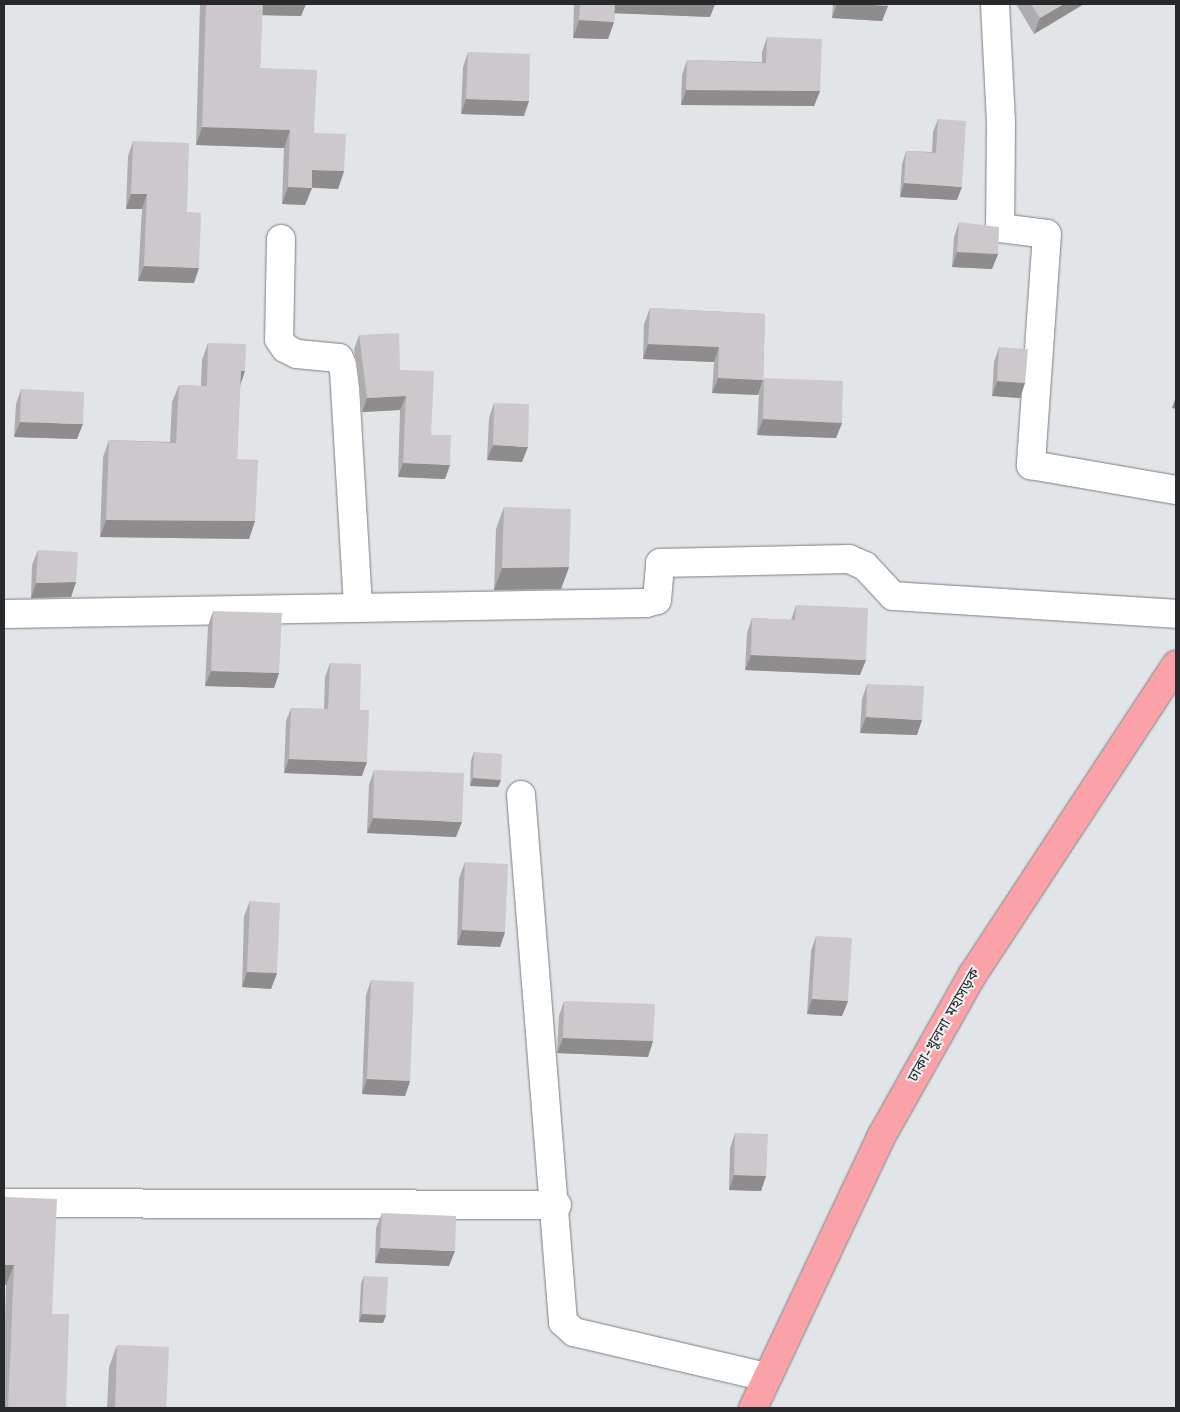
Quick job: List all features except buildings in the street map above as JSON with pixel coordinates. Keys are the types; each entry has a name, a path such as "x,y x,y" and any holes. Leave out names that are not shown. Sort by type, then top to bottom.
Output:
{"highway":[{"name":"ঢাকা-খুলনা মহাসড়ক","path":"753,1408 881,1137 973,974 1176,665"}],"street":[{"path":"995,4 1001,122 1000,228 1047,234 1031,465 1176,490"},
{"path":"281,239 279,339 285,348 297,354 339,358 344,370 358,607"},
{"path":"4,614 646,603 657,600 660,563 849,559 865,566 893,596 1176,614"},
{"path":"520,795 557,1205 563,1322 574,1332 766,1377"},
{"path":"4,1203 557,1205"}]}
